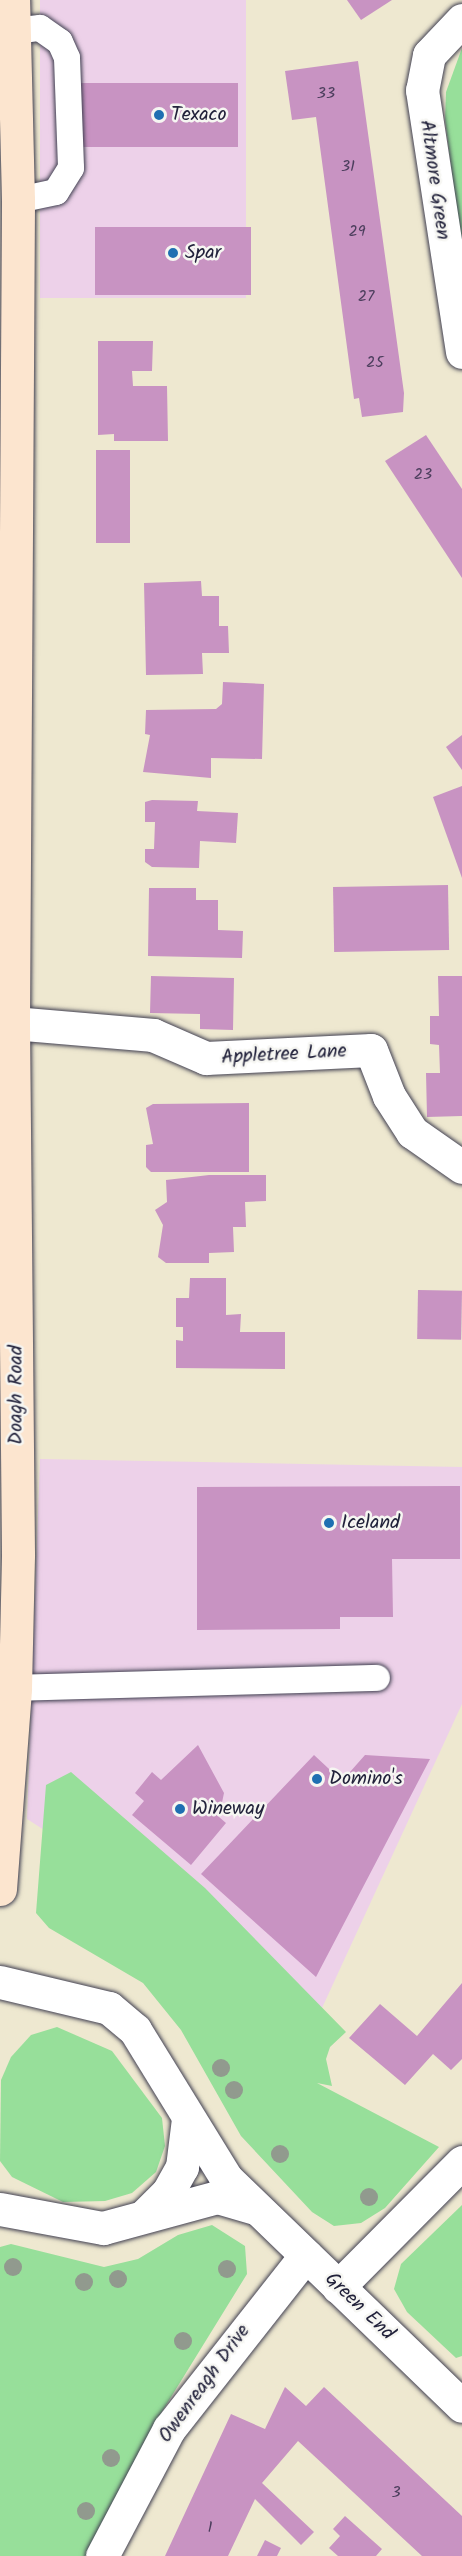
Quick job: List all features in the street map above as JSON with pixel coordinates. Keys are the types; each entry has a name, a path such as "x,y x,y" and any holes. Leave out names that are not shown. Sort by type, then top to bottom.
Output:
{"main road":[{"name":"Doagh Road","path":"0,1889 15,1688 13,1023 7,630 18,200 13,15"}],"street":[{"name":"Altmore Green","path":"462,20 429,55 422,90 462,352"},
{"name":"Appletree Lane","path":"13,1023 153,1035 206,1058 371,1050 388,1096 412,1132 462,1167"},
{"name":"Green End","path":"0,1982 109,2008 135,2030 226,2178 462,2406"},
{"path":"141,2219 168,2192 182,2166 188,2119"},
{"path":"338,2287 462,2162"},
{"name":"Green End","path":"0,2209 103,2228 141,2219 182,2202 217,2197 255,2208"},
{"name":"Owenreagh Drive","path":"102,2556 169,2429 306,2255"}],"lane":[{"path":"13,15 40,28 60,42 67,58 71,168 56,192 18,200"},
{"path":"15,1688 377,1678"}],"shaded area":[{"path":"40,0 246,0 246,298 40,298"},
{"path":"40,1459 462,1467 462,1704 322,2008 27,1819"}],"green space":[{"path":"462,48 462,253 445,119 446,92"},
{"path":"71,1772 205,1888 346,2032 330,2047 326,2059 332,2086 317,2083 439,2147 385,2208 361,2223 334,2226 312,2212 241,2136 181,2030 143,1983 49,1928 36,1913 46,1785"},
{"path":"57,2027 112,2051 162,2118 165,2146 156,2172 132,2193 105,2201 63,2202 12,2177 0,2161 1,2080 11,2057 31,2035"},
{"path":"462,2205 462,2356 456,2358 407,2312 394,2289 401,2264"},
{"path":"212,2225 245,2246 247,2274 155,2423 89,2556 0,2556 0,2247 11,2244 104,2267 138,2259 178,2235"}],"building":[{"path":"347,0 392,0 361,20"},
{"path":"358,61 404,393 403,412 362,417 359,398 354,399 316,117 292,120 285,71"},
{"name":"Texaco","path":"81,83 238,83 238,147 81,147"},
{"name":"Spar","path":"95,227 251,227 251,295 95,295"},
{"path":"98,341 153,341 152,371 132,371 133,386 167,386 168,441 114,441 114,434 98,435"},
{"path":"426,435 462,489 462,578 385,461"},
{"path":"96,450 130,450 130,543 96,543"},
{"path":"201,581 202,596 219,596 219,626 228,626 229,653 202,653 203,674 146,675 144,583"},
{"path":"223,682 264,684 262,759 211,758 211,778 143,772 150,735 145,734 146,710 216,709 222,704"},
{"path":"462,735 462,770 446,747"},
{"path":"462,786 462,878 433,797"},
{"path":"152,800 198,801 197,811 238,813 236,843 200,841 199,868 152,867 145,862 145,849 154,849 155,822 145,822 145,802"},
{"path":"448,885 449,950 334,952 333,887"},
{"path":"149,888 196,888 196,900 218,900 218,930 243,931 242,958 148,956"},
{"path":"151,976 234,978 233,1030 200,1029 200,1014 150,1013"},
{"path":"438,976 462,976 462,1116 427,1117 426,1073 440,1073 439,1045 430,1044 430,1016 439,1016"},
{"path":"249,1103 249,1172 151,1172 146,1167 146,1145 153,1144 146,1108 153,1104"},
{"path":"209,1175 266,1175 266,1201 245,1202 246,1227 233,1227 234,1252 209,1253 209,1263 166,1263 158,1257 163,1225 155,1210 167,1202 166,1180"},
{"path":"190,1278 226,1278 226,1315 241,1314 240,1332 285,1332 285,1369 176,1368 176,1340 183,1341 183,1327 176,1327 176,1298 189,1298"},
{"path":"418,1290 462,1291 461,1340 417,1339"},
{"name":"Iceland","path":"460,1486 460,1559 392,1559 393,1617 340,1617 340,1629 197,1630 197,1487"},
{"name":"Wineway","path":"198,1745 224,1793 219,1817 226,1823 191,1865 132,1815 144,1801 135,1793 152,1772 161,1780"},
{"path":"314,1755 342,1781 365,1755 430,1759 316,1977 201,1874"},
{"path":"462,1983 462,2059 451,2070 433,2054 405,2085 349,2038 380,2004 417,2036"},
{"path":"285,2387 306,2406 324,2387 462,2516 462,2556 422,2556 298,2441 262,2483 314,2532 301,2545 255,2499 228,2556 165,2556 231,2414 265,2429"},
{"path":"345,2516 382,2549 376,2556 338,2556 329,2548 340,2536 333,2529"},
{"path":"265,2540 281,2548 277,2556 257,2556"}],"place":[{"name":"Texaco","path":"159,115"},
{"name":"Spar","path":"173,253"},
{"name":"Iceland","path":"329,1523"},
{"name":"Domino's","path":"317,1779"},
{"name":"Wineway","path":"180,1809"}]}
